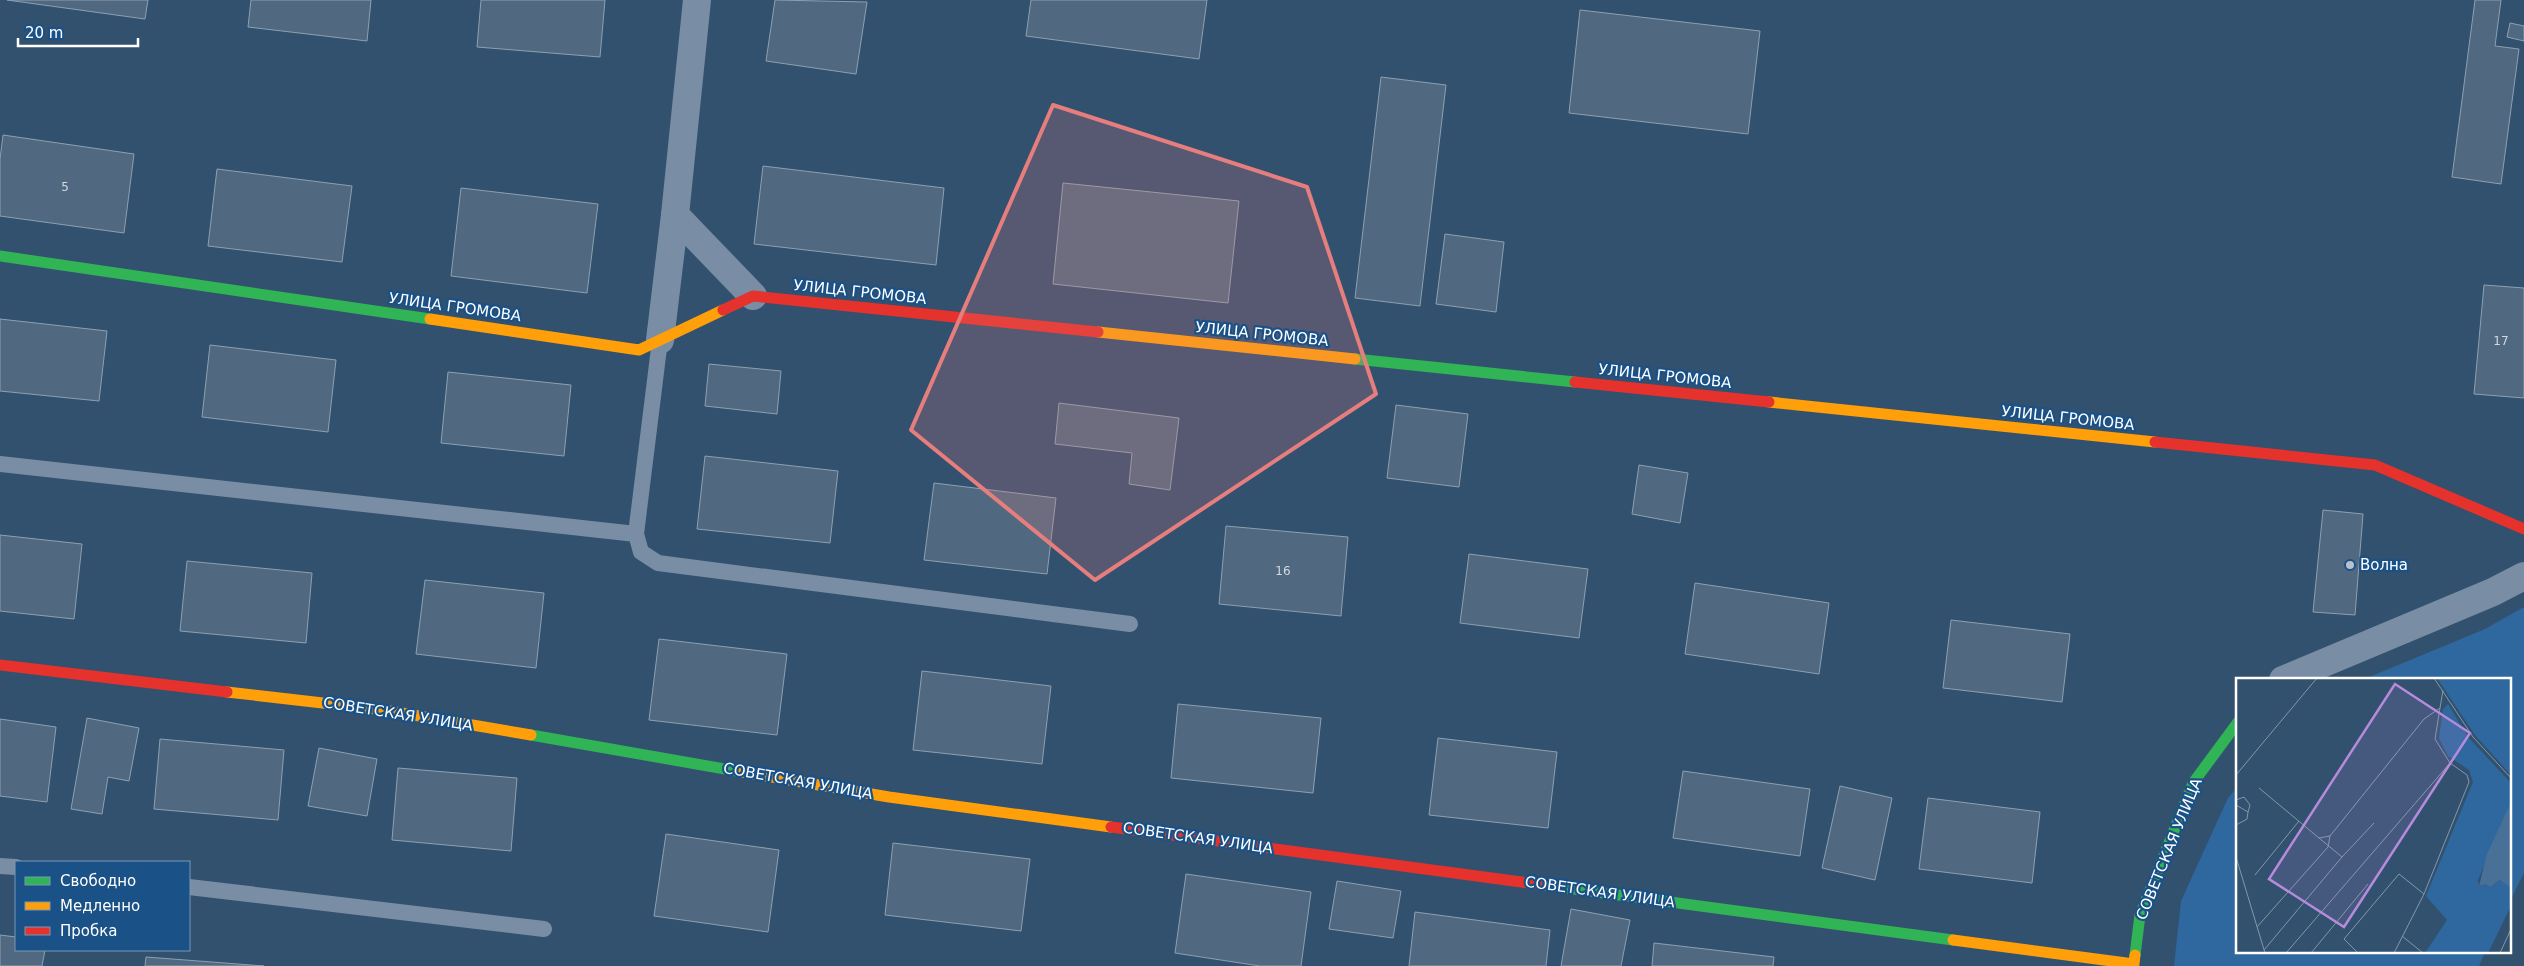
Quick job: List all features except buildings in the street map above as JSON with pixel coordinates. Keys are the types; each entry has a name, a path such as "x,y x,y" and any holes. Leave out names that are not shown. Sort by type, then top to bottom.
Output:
{"street":[{"path":"660,340 697,0"},
{"path":"675,215 753,296"},
{"name":"УЛИЦА ГРОМОВА","path":"0,256 639,350 753,296 2375,465 2524,529"},
{"path":"2288,678 2493,592 2524,576"},
{"name":"СОВЕТСКАЯ УЛИЦА","path":"0,665 384,710 889,797 2134,965 2140,915 2193,783 2236,725"}],"lane":[{"path":"660,340 636,534 641,552 658,563 1130,624"},
{"path":"0,464 636,534"},
{"path":"0,866 15,867"},
{"path":"190,887 544,929"}],"highlighted area":[{"path":"1053,105 1307,187 1376,394 1095,580 911,430"}],"shaded area":[{"path":"2524,607 2524,873 2512,897 2512,678 2367,678 2485,629"},
{"path":"2236,788 2236,954 2484,954 2479,966 2174,966 2181,901 2228,798"}],"traffic: fast":[{"path":"0,256 430,319"},
{"path":"1355,359 1575,382"},
{"path":"2135,955 2140,915 2193,783 2236,725"},
{"path":"531,735 742,772"},
{"path":"1544,885 1953,940"}],"traffic: slow":[{"path":"430,319 639,350 723,310"},
{"path":"1098,332 1355,359"},
{"path":"1769,402 2155,442"},
{"path":"227,692 384,710 531,735"},
{"path":"742,772 889,797 1111,827"},
{"path":"1953,940 2134,964 2135,955"}],"traffic: jam":[{"path":"723,310 753,296 1098,332"},
{"path":"1575,382 1769,402"},
{"path":"2155,442 2375,465 2524,529"},
{"path":"0,665 227,692"},
{"path":"1111,827 1544,885"}],"place":[{"name":"Волна","path":"2350,565"}]}
